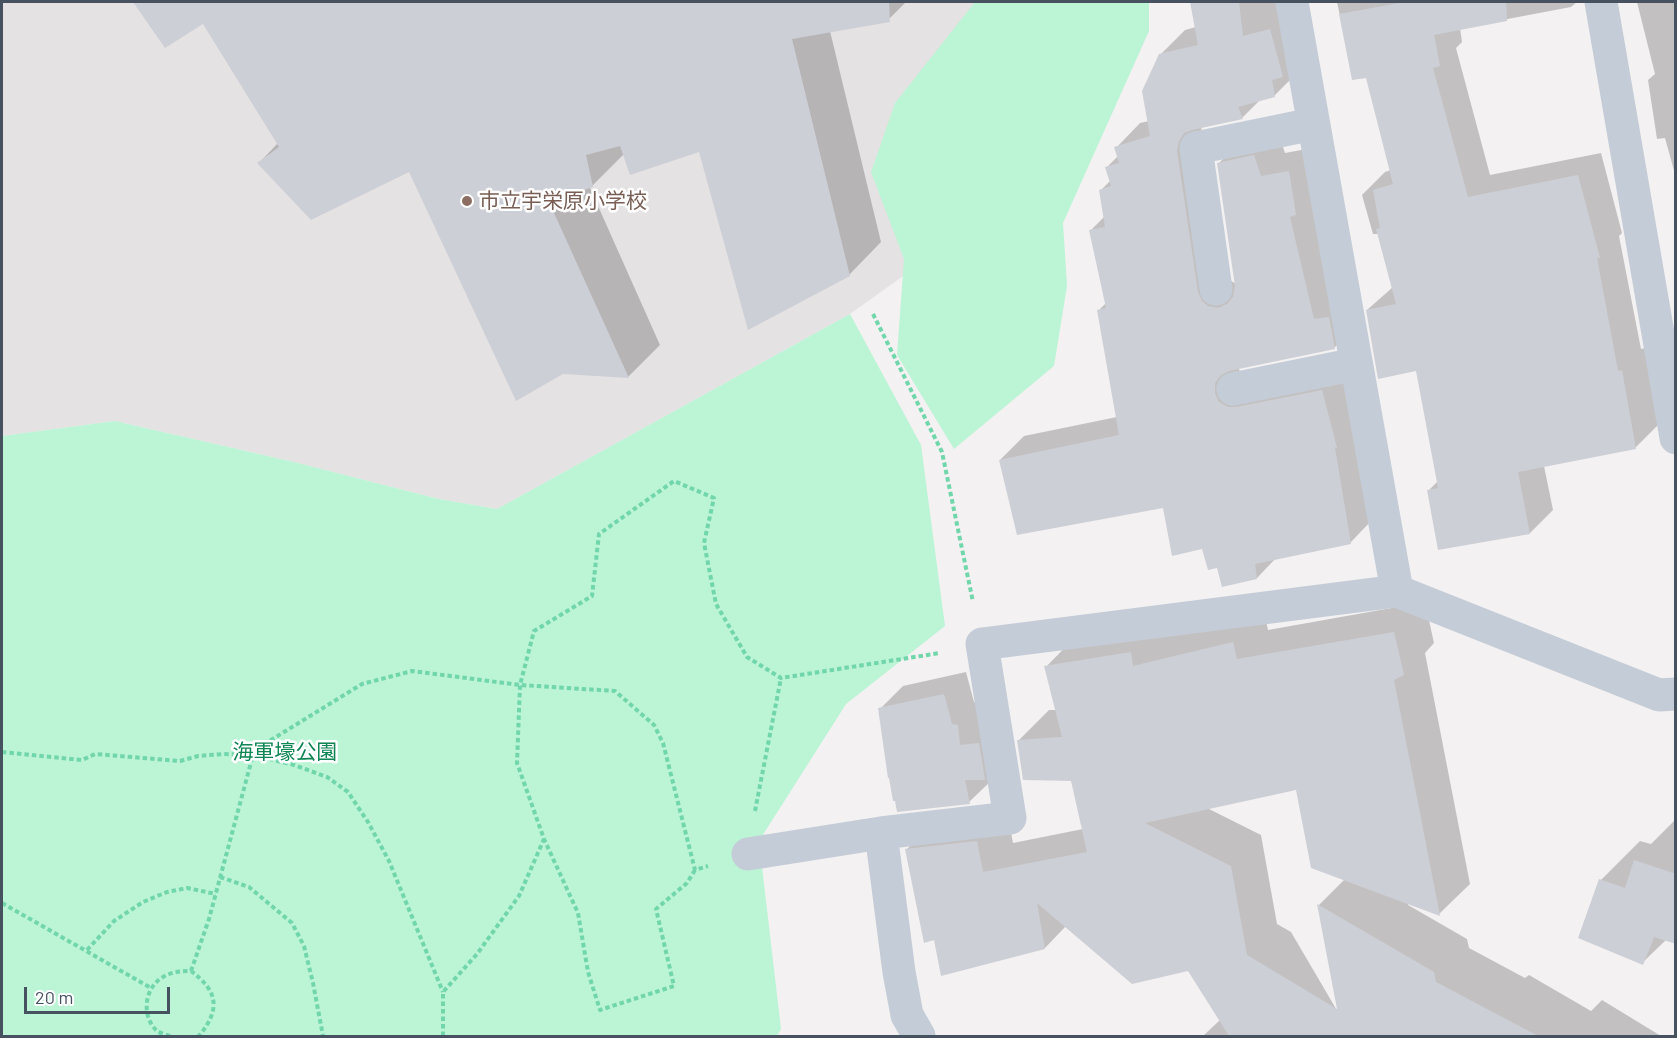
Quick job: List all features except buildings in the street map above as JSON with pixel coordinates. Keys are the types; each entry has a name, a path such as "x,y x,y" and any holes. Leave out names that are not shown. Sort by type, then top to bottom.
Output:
{"street":[{"path":"1292,2 1397,591"},
{"path":"1601,2 1676,438"},
{"path":"1215,289 1196,148 1313,124"},
{"path":"1233,389 1356,364"},
{"path":"748,854 881,833 1010,818 982,644 1397,591 1659,695 1676,694"},
{"path":"881,833 899,972 908,1015 920,1036"}],"path":[{"path":"781,678 748,854 695,870 687,883 656,909 674,986 600,1010 588,972 578,913 544,838 517,763 520,685 534,631 592,596 599,534 674,482 714,498 704,543 716,604 747,657 781,678 912,658 982,644 942,452 873,314"},
{"path":"191,971 216,894 252,755 271,740 362,684 412,671 520,685 615,691 654,724 663,743 695,870"},
{"path":"2,752 82,760 95,754 180,761 198,756 252,755 294,765 327,777 348,792 368,822 389,861 443,992 443,1036"},
{"path":"443,992 477,954 519,896 544,838"},
{"path":"220,877 249,886 292,923 304,946 322,1036"},
{"path":"87,950 114,921 143,902 167,892 187,888 216,894"},
{"path":"2,903 151,988"},
{"path":"170,1036 158,1031 149,1019 145,1004 151,988 162,977 177,972 191,971 205,982 212,996 214,1011 208,1024 198,1036"}],"shaded area":[{"name":"市立宇栄原小学校","path":"2,2 999,2 920,264 850,314 497,509 439,499 294,462 115,421 2,436"}],"green space":[{"path":"975,2 1149,2 1149,31 1063,223 1067,286 1054,366 954,449 897,355 904,259 871,172 895,103"},
{"name":"海軍壕公園","path":"850,314 921,445 945,626 846,704 759,841 781,1029 777,1036 2,1036 2,436 115,421 294,462 439,499 497,509"}],"place":[{"name":"市立宇栄原小学校","path":"467,201"}]}
